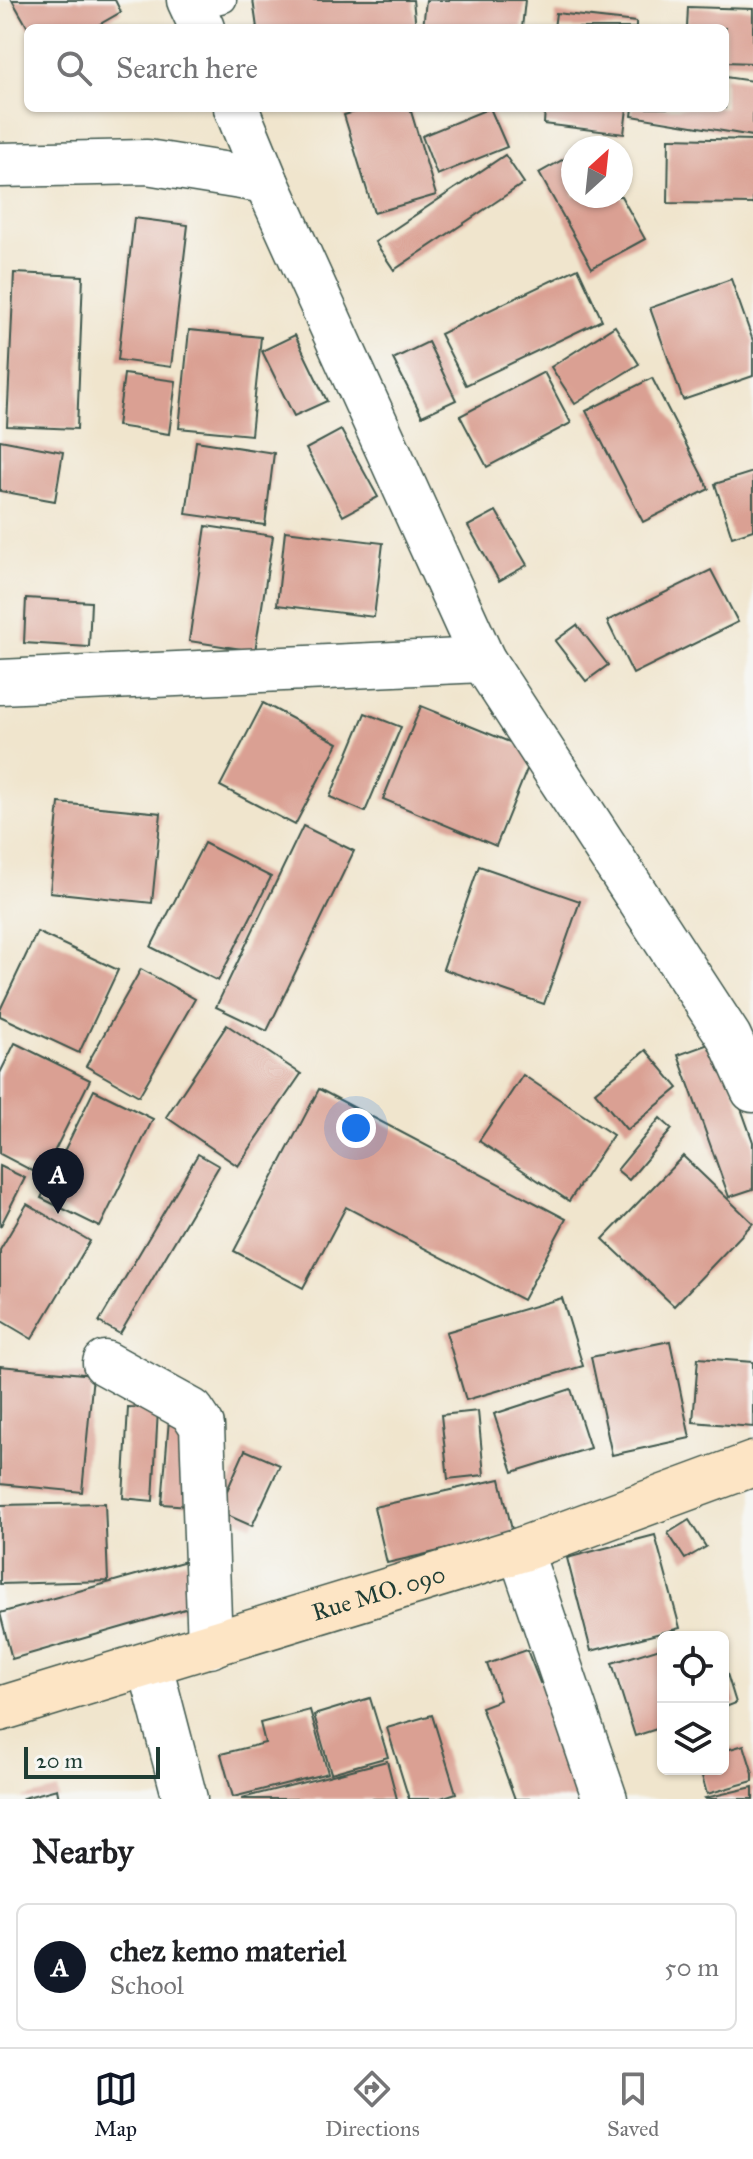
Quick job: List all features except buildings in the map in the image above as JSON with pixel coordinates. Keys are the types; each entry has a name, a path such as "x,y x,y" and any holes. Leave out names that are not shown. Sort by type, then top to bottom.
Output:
{"street":[{"path":"238,112 483,660 729,1037 753,1090"},
{"path":"0,165 147,162 266,181"},
{"path":"0,682 483,660"},
{"path":"105,1363 192,1411 202,1426 210,1646"},
{"name":"Rue MO. 090","path":"0,1709 520,1550 753,1464"},
{"path":"520,1550 605,1799"},
{"path":"150,1665 185,1799"}],"place":[{"name":"chez kemo materiel","path":"58,1214"}]}
